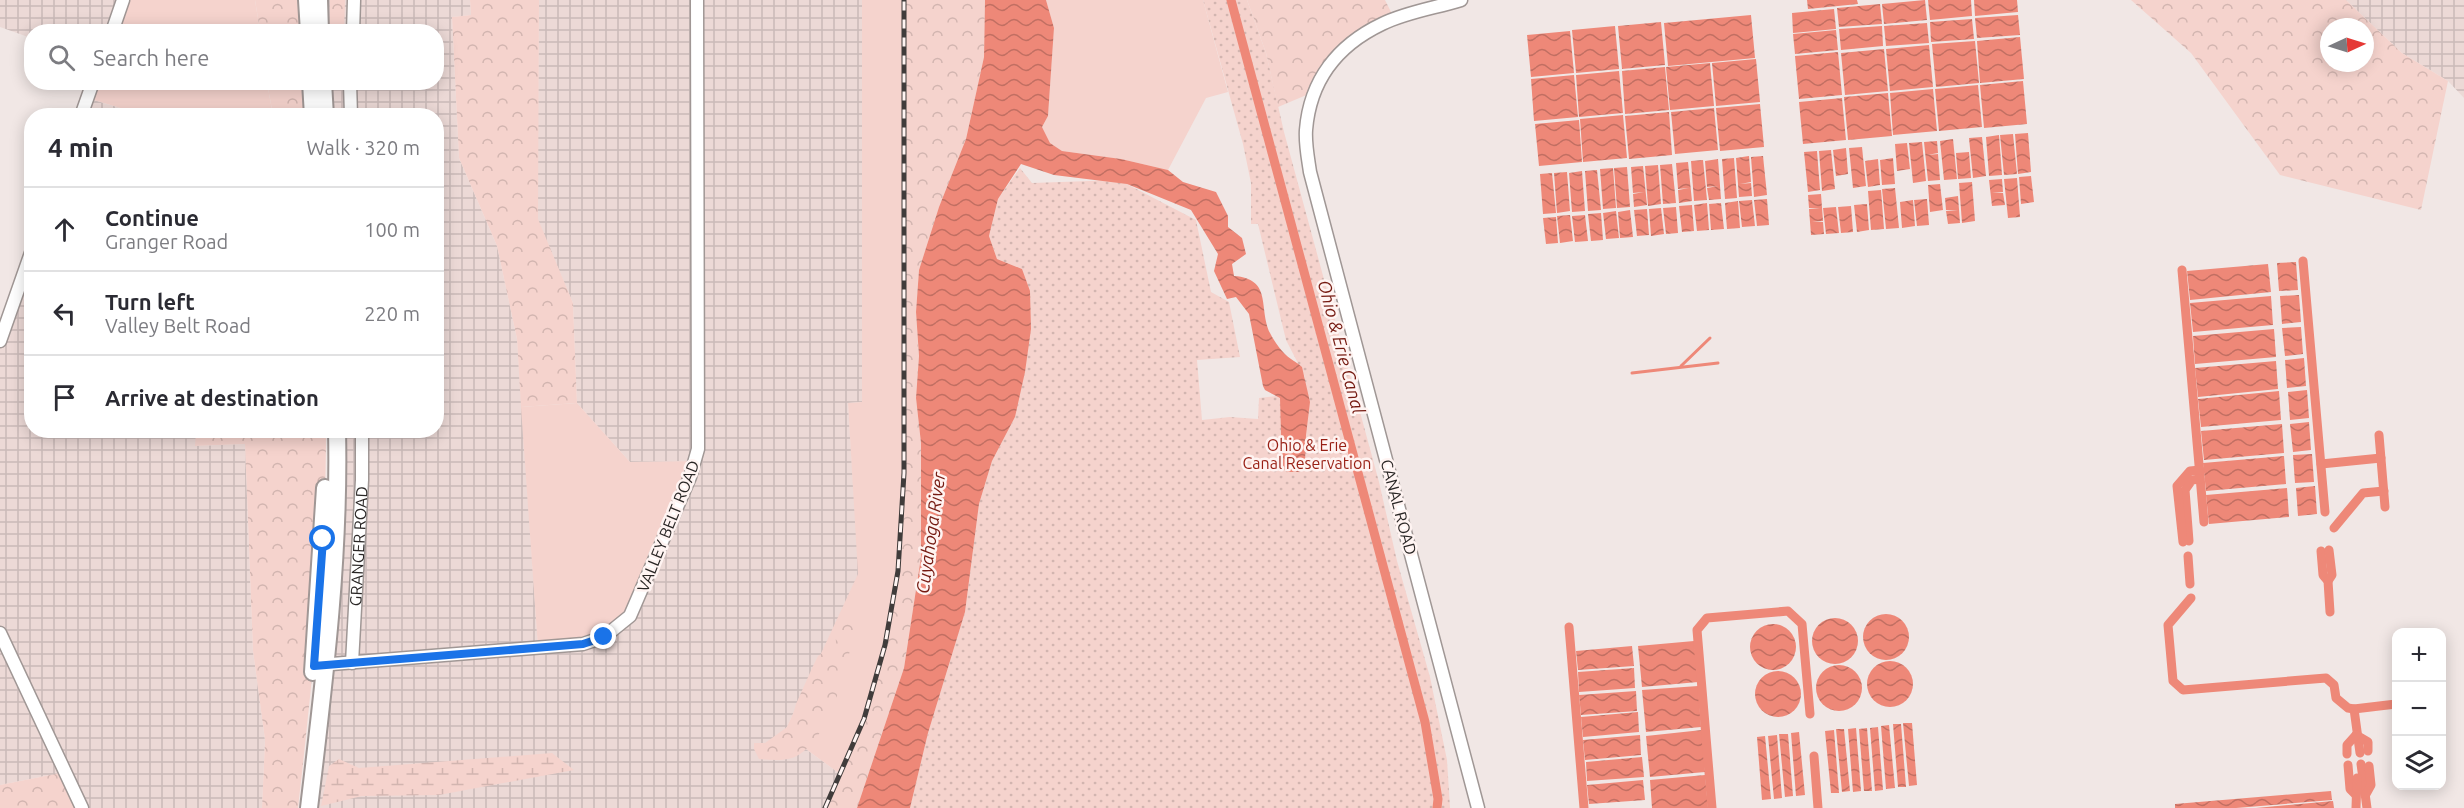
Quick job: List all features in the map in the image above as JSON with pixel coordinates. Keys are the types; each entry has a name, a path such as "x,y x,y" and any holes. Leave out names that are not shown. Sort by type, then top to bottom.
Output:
{"main road":[{"path":"307,0 308,24"},
{"path":"319,0 320,24"},
{"path":"311,90 313,108"},
{"path":"323,90 325,108"},
{"name":"GRANGER ROAD","path":"309,808 320,665 326,438"},
{"name":"GRANGER ROAD","path":"297,808 334,564 337,438"}],"street":[{"path":"115,24 123,0"},
{"path":"353,24 354,0"},
{"name":"VALLEY BELT ROAD","path":"320,665 583,644 604,637 630,616 690,477 698,449 697,0"},
{"name":"CANAL ROAD","path":"1461,0 1383,23 1351,40 1334,58 1320,82 1309,112 1306,132 1310,172 1478,808"},
{"path":"84,108 90,90"},
{"path":"350,90 351,108"},
{"path":"0,341 24,273"},
{"name":"GRANGER ROAD","path":"352,663 362,491 362,438"},
{"path":"0,633 82,808"}],"shaded area":[{"path":"0,0 123,0 114,24 24,24 24,36 0,27"},
{"path":"319,0 470,0 471,15 452,17 459,158 497,246 517,339 538,647 694,461 630,462 577,403 573,303 537,219 539,0 862,0 862,402 848,403 859,574 784,733 840,774 825,808 309,808 336,438 444,438 444,108 325,108 323,90 444,90 444,24 320,24"},
{"path":"2346,0 2464,0 2464,98 2448,81 2402,53 2374,26 2374,18 2365,18"},
{"path":"87,98 121,108 84,108"},
{"path":"24,271 24,438 196,438 196,446 245,444 253,651 265,740 262,808 82,808 65,772 0,785 0,341"}],"green space":[{"path":"123,0 255,0 259,24 115,24"},
{"path":"255,0 307,0 309,24 259,24"},
{"path":"330,0 345,0 344,24 329,24"},
{"path":"470,0 539,0 538,219 573,303 577,403 521,407 517,339 497,246 459,158 452,17 471,15"},
{"path":"862,0 904,0 904,473 898,571 885,645 864,719 840,774 784,733 858,574 848,403 862,402"},
{"path":"904,0 985,0 984,57 966,139 939,207 919,270 916,312 919,356 916,398 921,443 921,557 904,668 857,808 825,808 864,719 885,645 898,571 904,473"},
{"path":"1046,0 1203,0 1228,92 1206,98 1168,170 1121,159 1062,151 1050,143 1042,127 1048,116 1054,28"},
{"name":"Ohio & Erie Canal Reservation","path":"1203,0 1247,0 1266,53 1284,132 1379,482 1397,561 1430,677 1447,760 1450,808 910,808 928,733 965,612 979,504 992,461 1015,417 1022,269 997,259 989,236 998,199 1020,168 1032,183 1119,180 1196,220 1211,292 1229,302 1240,357 1197,360 1202,420 1230,417 1258,419 1259,398 1305,393 1305,377 1286,340 1258,224 1251,224 1251,183 1243,144"},
{"path":"1247,0 1385,0 1394,18 1351,40 1316,91 1278,107 1266,53"},
{"path":"2131,0 2346,0 2365,18 2320,18 2320,72 2374,72 2374,26 2402,53 2448,81 2421,210 2280,175 2191,53"},
{"path":"90,90 268,90 272,108 121,108 87,98"},
{"path":"268,90 311,90 313,108 272,108"},
{"path":"577,403 630,462 694,461 637,603 604,637 538,648 521,407"},
{"path":"196,438 326,438 321,573 298,808 262,808 265,740 253,651 245,444 195,446"},
{"path":"845,610 853,612 857,622 838,694 822,729 812,743 796,757 780,760 759,759 754,743 765,743 790,725 796,704 818,656 836,644 835,623"},
{"path":"552,753 574,770 439,795 362,796 321,806 329,766 339,759 359,768"},
{"path":"65,772 82,808 0,808 0,785"}],"water":[{"name":"Cuyahoga River","path":"985,0 1046,0 1054,28 1048,116 1042,127 1050,143 1062,151 1121,159 1168,170 1183,182 1216,192 1228,216 1228,227 1242,238 1246,254 1232,264 1234,276 1246,278 1259,289 1272,336 1285,354 1302,367 1310,402 1305,461 1299,472 1287,472 1282,467 1280,398 1265,390 1263,386 1249,314 1236,297 1227,299 1214,271 1218,254 1191,210 1127,184 1054,175 1021,164 998,199 989,236 997,259 1022,269 1030,291 1031,329 1015,417 992,461 979,504 965,612 928,733 910,808 857,808 904,668 921,557 921,443 916,398 919,356 916,312 919,270 939,207 966,139 984,57"},
{"path":"1807,0 1857,0 1858,4 1808,9"},
{"path":"1925,0 1927,20 1884,24 1882,4"},
{"path":"1928,0 1971,0 1972,16 1930,20"},
{"path":"1974,0 2017,0 2018,12 1975,16"},
{"path":"1880,4 1882,24 1839,27 1837,8"},
{"path":"1834,9 1836,29 1793,33 1792,13"},
{"path":"1751,15 1755,58 1668,66 1664,23"},
{"path":"2018,15 2020,35 1977,38 1975,18"},
{"path":"1972,19 1974,39 1931,42 1930,22"},
{"path":"1661,22 1665,65 1622,69 1618,26"},
{"path":"1927,23 1929,43 1886,46 1884,26"},
{"path":"1615,26 1619,69 1576,73 1572,30"},
{"path":"1882,26 1883,46 1841,50 1839,29"},
{"path":"1836,30 1838,50 1795,54 1793,34"},
{"path":"1570,31 1574,73 1531,77 1527,35"},
{"path":"2020,37 2024,79 1980,83 1977,41"},
{"path":"1975,41 1979,83 1936,87 1932,44"},
{"path":"1929,45 1933,87 1890,91 1886,49"},
{"path":"1884,49 1888,91 1845,95 1841,53"},
{"path":"1838,52 1842,95 1799,99 1795,56"},
{"path":"1756,59 1760,102 1716,106 1712,63"},
{"path":"1710,63 1714,106 1670,110 1666,67"},
{"path":"1665,67 1669,110 1625,114 1622,71"},
{"path":"1619,71 1623,113 1579,117 1576,75"},
{"path":"1574,75 1578,117 1534,121 1531,79"},
{"path":"2023,81 2027,124 1984,128 1980,85"},
{"path":"1978,85 1982,127 1939,131 1935,89"},
{"path":"1933,89 1937,131 1893,135 1890,93"},
{"path":"1888,93 1892,136 1848,140 1844,97"},
{"path":"1842,98 1846,140 1803,144 1799,102"},
{"path":"1760,104 1764,147 1720,151 1716,108"},
{"path":"1714,108 1718,150 1675,154 1671,112"},
{"path":"1669,112 1672,155 1629,159 1625,116"},
{"path":"1623,115 1627,158 1583,162 1580,119"},
{"path":"1579,120 1582,162 1539,166 1535,124"},
{"path":"2028,133 2031,172 2018,174 2015,134"},
{"path":"2013,134 2017,174 2004,175 2000,135"},
{"path":"1999,135 2002,175 1989,176 1986,137"},
{"path":"1982,137 1986,176 1973,178 1969,138"},
{"path":"1953,139 1957,179 1944,180 1940,141"},
{"path":"1937,141 1938,153 1927,155 1938,154 1940,180 1928,181 1924,142"},
{"path":"1922,142 1926,181 1913,183 1909,143"},
{"path":"1907,143 1910,169 1897,171 1895,144"},
{"path":"1862,147 1866,186 1853,188 1849,148"},
{"path":"1846,148 1848,174 1836,176 1833,150"},
{"path":"1831,150 1835,189 1822,191 1819,151"},
{"path":"1817,151 1820,190 1808,192 1804,152"},
{"path":"1969,152 1971,178 1958,179 1956,153"},
{"path":"1749,156 1751,182 1740,184 1751,183 1752,196 1739,197 1736,158"},
{"path":"1763,156 1767,195 1754,197 1751,157"},
{"path":"1734,158 1737,198 1725,199 1722,159"},
{"path":"1893,158 1895,184 1882,185 1880,160"},
{"path":"1718,159 1721,199 1709,200 1707,188 1718,186 1707,187 1705,161"},
{"path":"1878,159 1880,185 1868,187 1865,161"},
{"path":"1703,160 1707,200 1694,201 1691,161"},
{"path":"1688,162 1692,201 1679,203 1678,190 1689,188 1678,189 1676,163"},
{"path":"1672,164 1676,203 1663,204 1660,165"},
{"path":"1658,165 1661,204 1648,206 1645,166"},
{"path":"1643,166 1647,205 1634,207 1633,194 1644,192 1633,193 1631,167"},
{"path":"1627,167 1630,207 1617,208 1614,168"},
{"path":"1613,168 1616,208 1603,209 1600,169"},
{"path":"1597,170 1601,210 1588,211 1585,171"},
{"path":"1582,171 1585,211 1572,212 1569,173"},
{"path":"1567,172 1570,211 1557,213 1554,173"},
{"path":"1552,173 1556,213 1543,214 1540,174"},
{"path":"2031,176 2034,202 2021,204 2019,177"},
{"path":"2017,178 2020,217 2008,218 2004,179"},
{"path":"2002,179 2003,192 1992,193 2003,193 2005,205 1992,206 1989,180"},
{"path":"1972,182 1975,221 1962,223 1959,183"},
{"path":"1940,184 1943,210 1930,212 1928,185"},
{"path":"1895,188 1899,228 1886,229 1882,189"},
{"path":"1881,190 1884,229 1871,230 1868,191"},
{"path":"1821,194 1823,221 1812,222 1823,222 1824,234 1811,235 1809,209 1820,208 1809,208 1808,195"},
{"path":"1958,196 1960,223 1948,224 1946,211 1958,210 1946,210 1945,198"},
{"path":"1767,199 1769,225 1757,226 1754,200"},
{"path":"1927,199 1929,225 1917,226 1914,200"},
{"path":"1752,200 1755,226 1742,227 1739,201"},
{"path":"1913,200 1915,226 1902,228 1900,202"},
{"path":"1738,201 1740,228 1727,229 1725,203"},
{"path":"1707,203 1709,230 1697,231 1694,205"},
{"path":"1721,203 1724,229 1711,230 1709,204"},
{"path":"1867,204 1869,230 1857,232 1854,205"},
{"path":"1692,205 1694,231 1682,232 1679,206"},
{"path":"1851,206 1853,232 1841,233 1838,207"},
{"path":"1676,207 1678,233 1666,234 1663,208"},
{"path":"1836,207 1839,233 1826,234 1823,208"},
{"path":"1661,208 1664,234 1651,236 1649,209"},
{"path":"1647,209 1649,235 1637,236 1634,210"},
{"path":"1630,210 1633,237 1620,238 1618,212"},
{"path":"1616,211 1619,238 1606,239 1603,213"},
{"path":"1601,213 1603,240 1591,241 1588,214"},
{"path":"1570,215 1573,241 1560,243 1557,216"},
{"path":"1585,215 1588,241 1575,242 1572,216"},
{"path":"1556,217 1558,243 1546,244 1543,218"},
{"path":"2296,262 2298,290 2279,291 2277,263"},
{"path":"2268,264 2271,292 2190,300 2187,271"},
{"path":"2299,295 2301,322 2282,324 2280,296"},
{"path":"2271,296 2273,325 2193,332 2190,303"},
{"path":"2301,327 2303,354 2285,356 2282,328"},
{"path":"2274,329 2276,357 2195,364 2193,336"},
{"path":"2304,358 2306,386 2287,388 2285,360"},
{"path":"2276,361 2278,389 2198,397 2195,368"},
{"path":"2307,390 2309,418 2290,420 2288,392"},
{"path":"2279,391 2281,420 2201,427 2198,399"},
{"path":"2309,422 2311,450 2293,452 2290,424"},
{"path":"2282,424 2284,453 2204,460 2201,431"},
{"path":"2312,454 2314,482 2295,483 2293,455"},
{"path":"2284,456 2286,484 2206,491 2203,463"},
{"path":"2315,486 2317,514 2298,516 2296,488"},
{"path":"2287,488 2289,517 2209,524 2206,495"},
{"path":"1886,614 1902,621 1909,637 1902,653 1886,660 1870,653 1863,637 1870,621"},
{"path":"1835,618 1851,625 1858,641 1851,657 1835,664 1819,657 1812,641 1819,625"},
{"path":"1773,624 1789,631 1796,647 1789,663 1773,670 1757,663 1750,647 1757,631"},
{"path":"1694,641 1698,682 1642,687 1638,646"},
{"path":"1632,646 1634,666 1578,670 1576,651"},
{"path":"1890,661 1906,668 1913,684 1906,700 1890,707 1874,700 1867,684 1874,668"},
{"path":"1839,665 1855,672 1862,688 1855,704 1839,711 1823,704 1816,688 1823,672"},
{"path":"1634,668 1635,688 1579,692 1578,672"},
{"path":"1778,671 1794,678 1801,694 1794,710 1778,717 1762,710 1755,694 1762,678"},
{"path":"1698,686 1701,727 1646,732 1642,690"},
{"path":"1636,691 1637,711 1581,715 1579,695"},
{"path":"1638,712 1639,732 1583,737 1581,717"},
{"path":"1903,723 1912,723 1917,785 1909,786"},
{"path":"1893,724 1901,724 1906,787 1898,787"},
{"path":"1889,725 1895,788 1886,789 1881,726"},
{"path":"1878,727 1883,790 1875,791 1870,728"},
{"path":"1856,728 1861,791 1853,792 1848,729"},
{"path":"1867,728 1872,791 1864,791 1859,729"},
{"path":"1836,729 1844,729 1850,791 1842,792"},
{"path":"1702,730 1705,772 1650,777 1646,736"},
{"path":"1834,730 1839,793 1831,793 1825,731"},
{"path":"1799,732 1805,795 1796,796 1791,733"},
{"path":"1779,734 1788,734 1793,796 1785,797"},
{"path":"1640,735 1641,755 1585,760 1583,740"},
{"path":"1777,735 1782,798 1774,799 1768,736"},
{"path":"1765,736 1771,799 1762,800 1757,737"},
{"path":"1642,757 1644,777 1587,781 1586,762"},
{"path":"1705,775 1708,808 1652,808 1650,780"},
{"path":"1643,780 1645,800 1589,804 1587,785"},
{"path":"2331,791 2332,800 2236,808 2175,808 2175,804"},
{"path":"2333,801 2334,808 2256,808"}],"waterway":[{"name":"Ohio & Erie Canal","path":"1231,0 1425,722 1438,799 1437,808"},
{"path":"2303,261 2325,512"},
{"path":"2182,270 2204,522"},
{"path":"1681,366 1710,338"},
{"path":"1632,373 1718,363"},
{"path":"2379,435 2385,507"},
{"path":"2321,464 2381,458"},
{"path":"2183,542 2177,486 2190,471 2200,470"},
{"path":"2189,541 2185,490 2192,480 2200,479"},
{"path":"2334,528 2363,493 2384,491"},
{"path":"2328,581 2332,575 2329,550"},
{"path":"2321,551 2323,575 2328,581 2330,612"},
{"path":"2188,556 2190,584"},
{"path":"2191,598 2168,625 2173,681 2183,690 2326,678 2334,685 2336,698 2348,708 2354,709 2360,753"},
{"path":"1712,808 1697,630 1707,618 1788,611 1802,624 1810,714"},
{"path":"1569,627 1584,808"},
{"path":"2354,709 2392,704"},
{"path":"2356,735 2368,742 2368,751"},
{"path":"2347,754 2347,745 2356,735"},
{"path":"1814,756 1818,808"},
{"path":"2361,764 2367,808"},
{"path":"2348,765 2350,789 2355,794"},
{"path":"2366,794 2371,785 2369,766"},
{"path":"2356,808 2357,778"}],"railway":[{"path":"825,808 864,719 885,645 898,571 904,473 904,0"}],"route":[{"path":"323,539 314,666 583,644 604,637"}]}
